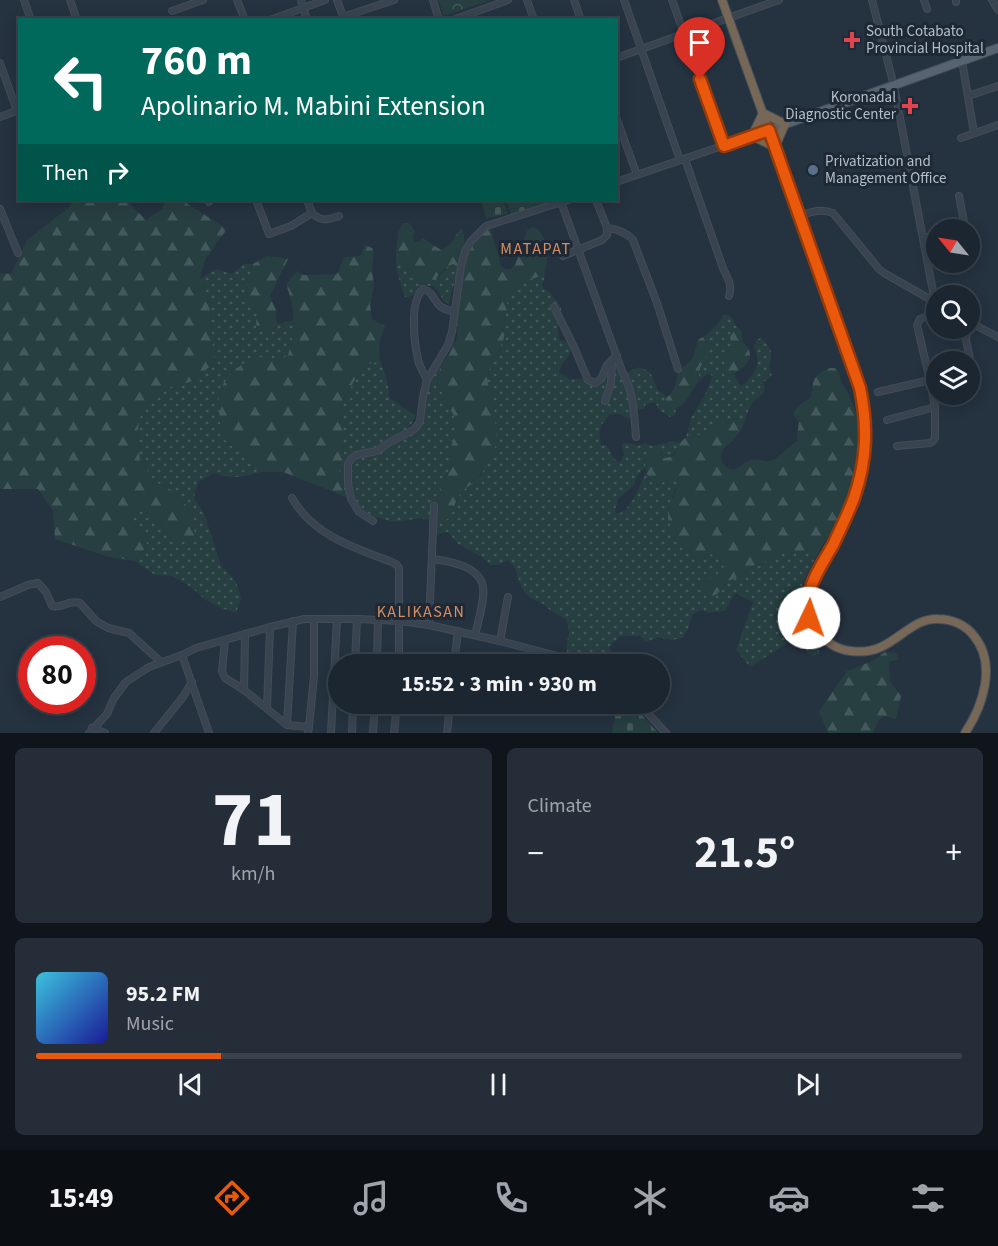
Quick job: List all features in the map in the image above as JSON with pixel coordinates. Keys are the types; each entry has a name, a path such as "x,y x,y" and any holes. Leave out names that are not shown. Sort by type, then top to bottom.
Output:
{"highway":[{"path":"722,0 858,381 862,401 866,430 863,464 844,521 810,589 807,600 809,618 818,633 830,644 857,652 883,647 924,621 940,619 964,626 983,649 986,663 982,694 975,716 965,733"},
{"path":"763,113 785,124 774,147"},
{"path":"763,113 752,136 774,147"}],"main road":[{"path":"769,130 998,48"}],"street":[{"path":"24,0 30,18"},
{"path":"70,0 76,18"},
{"path":"172,11 202,0"},
{"path":"237,0 244,18"},
{"path":"301,0 307,18"},
{"path":"276,18 325,0"},
{"path":"337,0 343,18 394,0"},
{"path":"433,0 438,18"},
{"path":"458,18 508,0"},
{"path":"527,0 533,18"},
{"path":"574,0 580,18"},
{"path":"624,0 682,160 723,268 731,283 729,297"},
{"path":"672,0 724,146"},
{"path":"618,57 779,0"},
{"path":"872,0 894,86 933,285"},
{"path":"924,0 927,9"},
{"path":"992,0 998,10"},
{"path":"962,61 974,133"},
{"path":"0,63 18,110 0,117"},
{"path":"968,96 998,86"},
{"path":"618,123 637,175"},
{"path":"961,138 998,125"},
{"path":"618,181 769,130"},
{"path":"958,196 963,219"},
{"path":"256,201 269,234 312,213"},
{"path":"307,201 312,213 317,217 324,220 339,216"},
{"path":"372,521 359,512 351,499 348,464 356,455 378,451 413,430 420,420 427,380 448,345 460,266 471,241 486,226 564,201 614,358 632,394 636,437"},
{"path":"563,256 602,240 607,235 607,228 596,201"},
{"path":"0,209 18,253"},
{"path":"799,216 820,210 833,213 879,269 926,296"},
{"path":"607,228 622,232 633,240 657,303 678,369"},
{"path":"427,380 418,361 414,309 416,300 423,289 427,290 431,292 438,306 447,311 454,311"},
{"path":"554,307 588,380 595,383 599,381 607,365 614,358"},
{"path":"926,317 920,319 917,325 926,363"},
{"path":"980,328 998,337"},
{"path":"605,401 611,384 614,358"},
{"path":"878,392 926,381"},
{"path":"887,420 935,407 935,438 933,441 897,446"},
{"path":"292,498 305,516 330,536 396,564 400,573 399,654"},
{"path":"429,625 434,506"},
{"path":"432,559 461,565 474,573 482,582 483,599 475,634"},
{"path":"0,597 38,583 46,592 52,606 58,608 69,602 78,602 96,621 108,628 129,633 161,662"},
{"path":"500,641 508,597"},
{"path":"90,731 106,714 126,682 140,672 190,650 293,621 314,619 400,621 475,634 550,654"},
{"path":"225,640 223,673 225,678 244,690 287,725 309,730 314,676 314,619"},
{"path":"331,733 337,619"},
{"path":"355,654 357,619"},
{"path":"377,654 378,620"},
{"path":"287,725 293,621"},
{"path":"267,708 270,627"},
{"path":"455,654 458,631"},
{"path":"244,690 245,634"},
{"path":"182,655 209,733"},
{"path":"154,733 192,682"},
{"path":"352,733 353,714"},
{"path":"373,733 374,714"},
{"path":"394,733 396,714"},
{"path":"447,733 449,714"},
{"path":"648,714 666,733"},
{"path":"90,731 105,733"}],"green space":[{"path":"438,0 491,0 444,16"},
{"path":"73,201 128,201 146,220 162,209 166,201 185,201 227,229 205,260 200,279 209,298 214,363 193,381 159,390 143,404 137,433 140,460 155,482 179,494 194,518 195,540 176,542 162,525 142,508 129,516 134,525 148,537 146,547 135,561 109,557 55,539 53,511 38,489 0,489 0,273 11,274 27,240 68,208"},
{"path":"481,201 503,201 508,214 486,218"},
{"path":"506,201 558,201 512,216"},
{"path":"403,223 409,223 415,231 414,242 419,242 423,238 441,250 451,243 460,229 463,230 465,244 470,247 488,227 491,229 500,265 505,269 510,269 515,265 527,231 532,227 537,228 547,249 545,272 519,284 510,294 504,337 489,371 488,384 496,425 494,452 481,474 458,497 451,515 445,521 440,516 437,504 441,486 451,467 449,453 457,429 454,416 445,401 437,378 457,337 458,307 462,284 458,279 454,264 430,281 416,279 396,253 398,232"},
{"path":"365,245 372,248 374,253 372,268 374,286 370,304 372,319 385,326 379,344 380,361 366,365 354,381 341,406 344,456 339,470 346,497 283,472 260,472 223,438 218,401 220,391 227,379 244,363 263,357 275,364 288,355 293,319 286,284 297,271 304,275 337,274 344,257 360,256"},
{"path":"396,253 416,279 439,277 449,265 454,264 457,280 453,286 449,303 443,301 434,286 425,286 408,298 404,296 396,267"},
{"path":"266,256 288,259 270,296 276,310 277,324 269,334 256,328 257,311 246,296 253,264"},
{"path":"244,264 253,264 246,296 269,334 277,324 294,320 293,338 288,355 219,392 223,438 260,472 237,477 214,473 198,482 194,498 204,513 221,565 236,582 241,599 236,613 204,599 191,587 172,576 155,575 135,561 146,547 148,537 134,525 128,516 142,508 176,541 179,494 155,482 140,460 137,433 143,404 159,390 193,381 214,363 209,298 200,279 216,269 232,274"},
{"path":"545,272 543,289 549,291 560,305 562,313 558,327 559,339 569,343 572,347 559,372 570,379 595,378 606,370 614,344 625,373 640,367 650,372 658,390 667,397 664,400 670,410 676,408 675,415 670,417 659,410 655,402 646,404 643,409 637,409 628,419 620,414 610,414 602,425 601,445 606,445 614,459 620,462 624,454 622,444 646,443 652,446 673,441 680,443 672,455 664,458 661,454 645,463 645,468 640,472 634,485 618,499 615,510 617,514 631,503 646,473 651,482 658,484 672,479 680,482 672,496 681,544 685,551 698,558 710,554 717,555 725,563 720,573 703,583 719,592 727,582 779,553 786,551 818,553 801,590 799,609 805,629 820,654 814,656 809,654 800,637 794,636 786,644 750,667 736,650 753,602 735,593 725,611 708,613 701,610 693,614 682,638 671,640 658,637 646,642 640,636 620,636 609,647 614,654 568,654 566,648 569,633 567,620 528,596 511,563 507,561 490,565 482,557 458,544 448,532 430,534 430,521 422,518 395,522 375,517 346,497 339,470 344,455 341,406 354,381 366,365 380,361 386,376 390,398 416,415 407,428 417,429 424,420 430,379 442,364 437,378 445,401 454,416 457,429 449,453 451,466 441,486 437,504 453,512 460,493 481,475 495,450 492,397 488,385 488,373 492,360 500,350 509,295 516,286 527,279"},
{"path":"724,315 729,315 738,328 731,335 731,346 726,357 729,376 734,375 741,386 744,385 756,367 754,346 761,338 770,350 772,374 763,382 765,388 763,394 752,403 744,424 739,418 721,423 699,435 686,437 691,418 705,395 712,377 711,374 707,374 698,382 700,368 708,349 703,337"},
{"path":"738,328 750,356 746,364 731,376 726,376 724,375 726,357 731,346 730,335"},
{"path":"703,337 710,349 700,368 698,382 682,406 670,410 663,407 673,391 677,373 693,358 698,340"},
{"path":"830,368 835,368 840,375 849,395 857,415 859,433 849,490 833,529 818,553 786,551 779,553 727,582 713,597 706,596 702,590 703,583 720,573 725,563 717,555 710,554 698,558 685,551 671,529 668,518 669,505 680,482 672,479 658,484 651,482 645,468 648,457 657,451 664,458 670,457 675,454 686,437 699,435 721,423 740,418 744,424 730,444 723,449 722,463 734,470 751,460 771,461 798,440 799,422 794,411 811,397 813,382 817,375"},
{"path":"885,652 896,653 899,659 889,662 890,681 901,696 896,719 884,716 878,721 873,733 828,733 819,711 847,671 872,661"},
{"path":"615,714 641,714 658,733 612,733"}],"place":[{"name":"South Cotabato Provincial Hospital","path":"852,40"},
{"name":"Koronadal Diagnostic Center","path":"910,106"},
{"name":"Privatization and Management Office","path":"813,170"}],"district":[{"name":"MATAPAT","path":"536,249"},
{"name":"KALIKASAN","path":"421,612"}],"route":[{"path":"700,79 724,146 769,130 860,388 866,430 863,464 854,499 810,589 807,600 809,618"}]}
